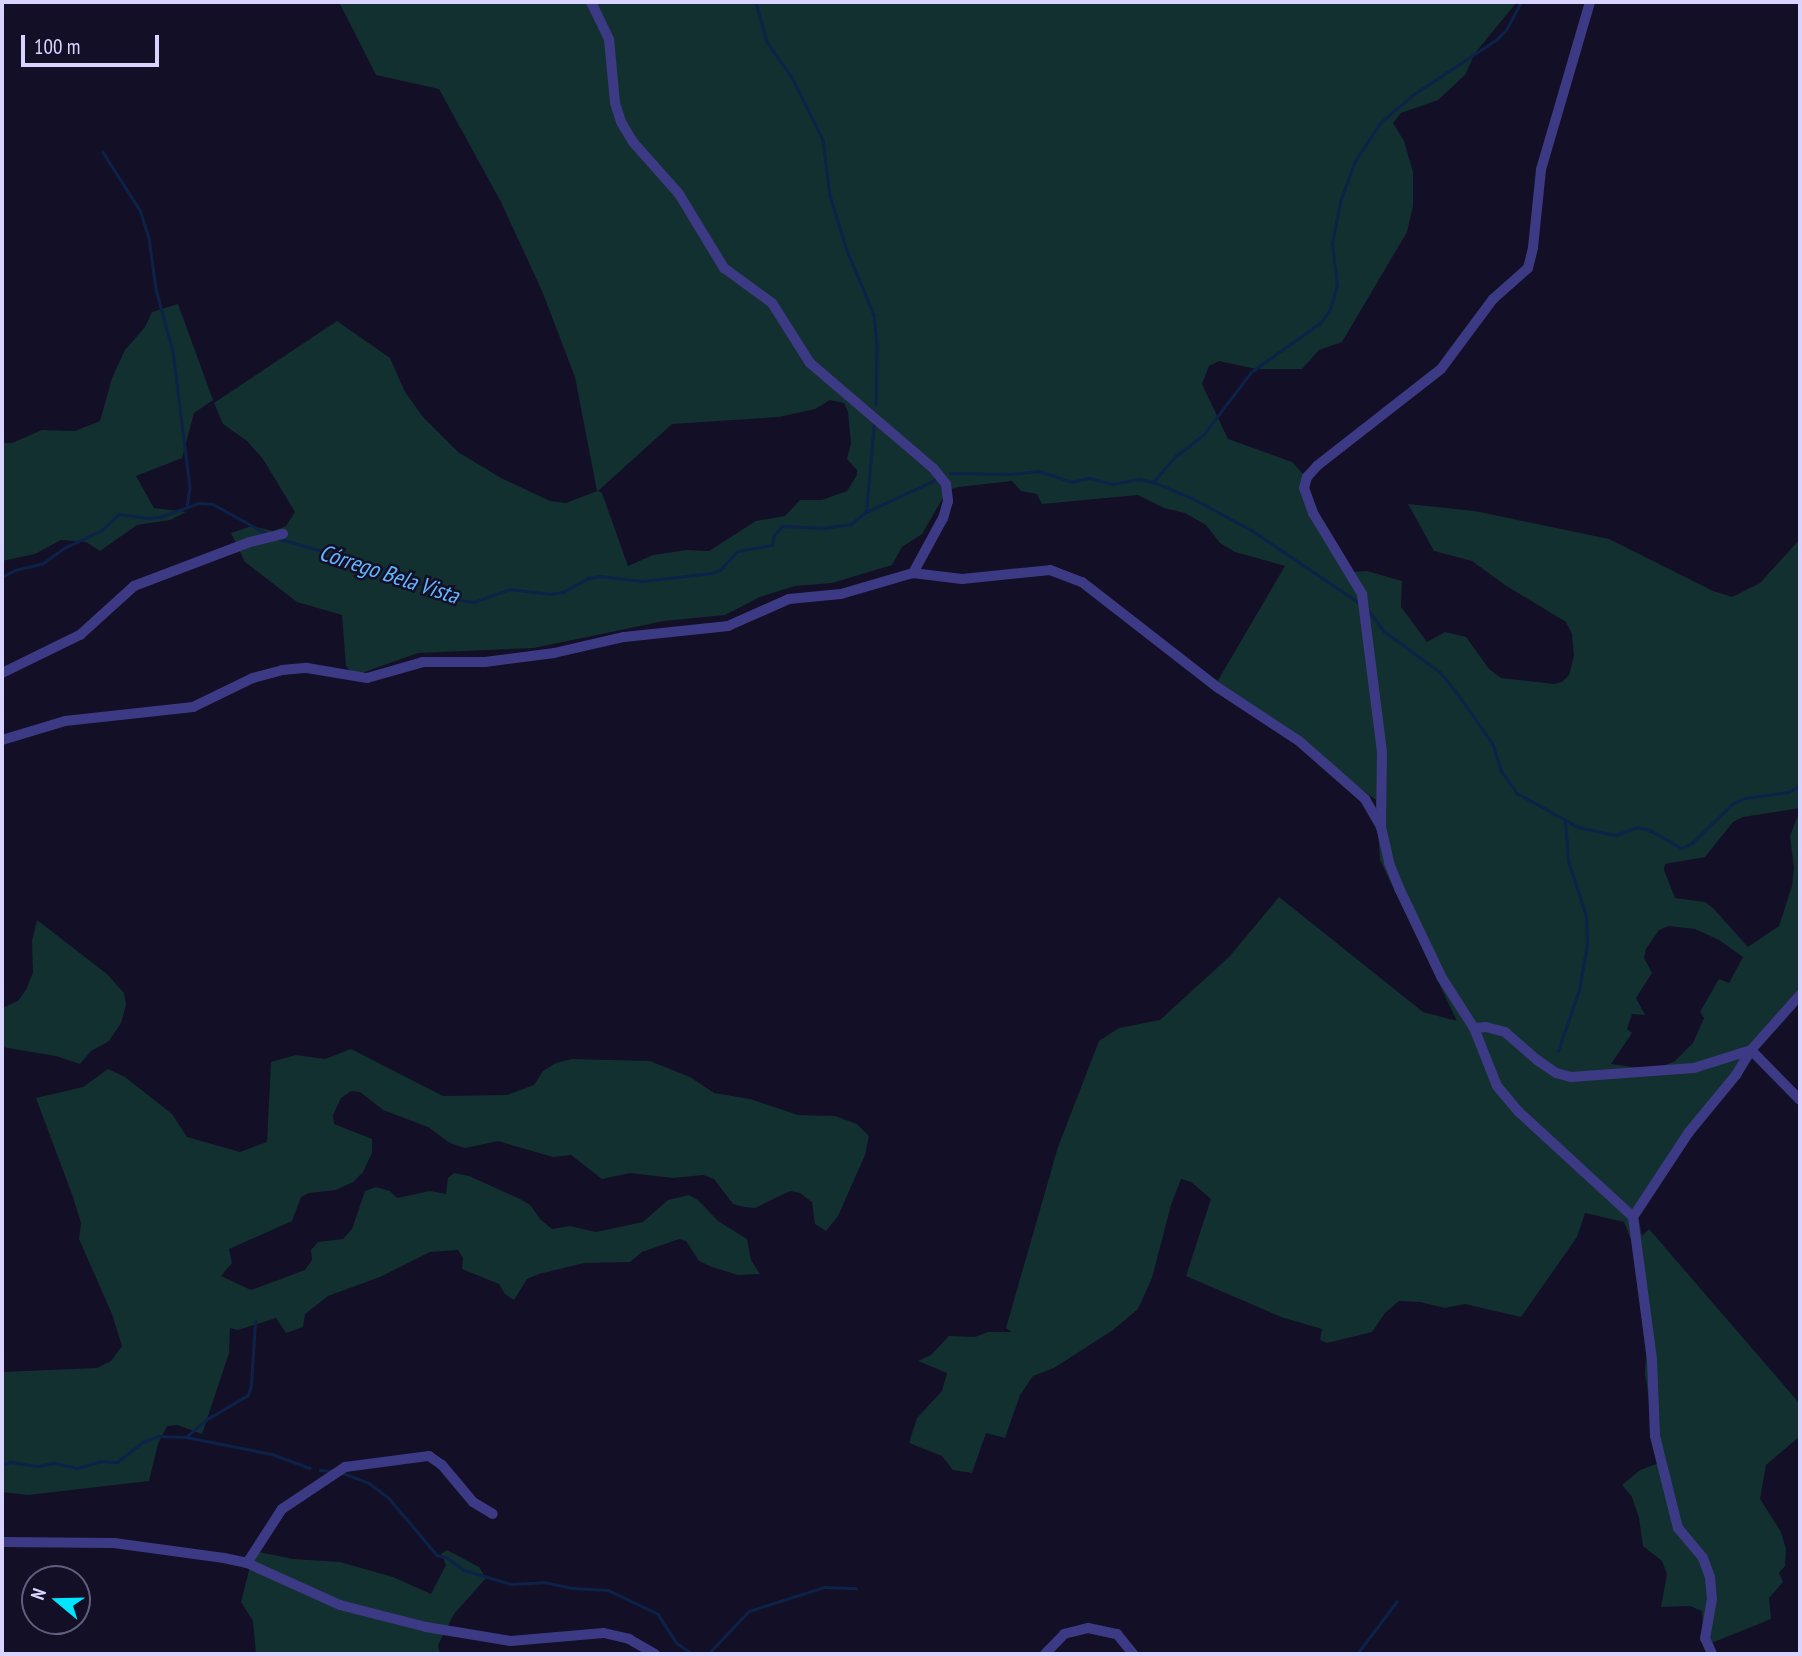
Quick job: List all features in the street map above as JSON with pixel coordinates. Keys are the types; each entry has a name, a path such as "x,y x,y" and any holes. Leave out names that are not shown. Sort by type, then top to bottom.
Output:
{"street":[{"path":"591,2 609,39 615,103 621,122 633,142 679,194 724,268 772,303 810,363 933,468 946,484 948,501 943,518 921,553 914,573"},
{"path":"1590,2 1541,170 1533,248 1528,268 1493,299 1467,336 1429,381 1317,466 1305,483 1305,496 1362,594 1382,752 1381,827 1389,863 1399,888 1446,986 1474,1028 1497,1086 1519,1112 1633,1217 1652,1359 1655,1436 1678,1528 1703,1558 1710,1577 1711,1605 1705,1638 1712,1654"},
{"path":"2,673 80,635 134,586 250,542 283,534"},
{"path":"2,740 65,721 193,707 253,678 282,670 307,668 367,678 423,662 485,662 554,653 624,637 727,626 789,599 841,594 914,573 962,579 1039,569 1072,576 1111,602 1217,687 1299,741 1365,799 1381,827"},
{"path":"1633,1217 1674,1152 1736,1075 1751,1050 1800,995"},
{"path":"1474,1028 1493,1028 1505,1032 1556,1073 1571,1077 1694,1069 1751,1050"},
{"path":"1751,1050 1800,1100"},
{"path":"247,1563 282,1509 345,1467 429,1456 442,1465 473,1502 493,1514"},
{"path":"2,1542 114,1542 247,1563 340,1605 426,1627 511,1641 604,1633 635,1642 655,1654"},
{"path":"1045,1654 1064,1634 1088,1628 1117,1634 1133,1654"}],"green space":[{"path":"339,2 1517,2 1475,53 1465,75 1438,100 1401,113 1393,123 1404,141 1413,172 1413,206 1407,232 1342,342 1319,350 1302,369 1256,369 1219,361 1209,366 1202,384 1228,439 1292,462 1305,476 1314,515 1354,572 1367,571 1402,581 1401,607 1427,642 1445,632 1466,637 1489,669 1501,678 1554,684 1562,682 1569,675 1574,656 1572,634 1566,622 1505,585 1472,561 1434,551 1408,504 1475,511 1609,539 1713,591 1732,597 1760,583 1800,539 1800,808 1743,817 1733,822 1705,857 1665,864 1664,870 1675,898 1705,902 1748,947 1779,926 1792,886 1794,868 1790,836 1800,810 1800,991 1768,1023 1638,1215 1642,1236 1649,1229 1800,1404 1800,1436 1766,1465 1760,1499 1781,1532 1786,1549 1785,1566 1779,1573 1783,1582 1769,1598 1771,1619 1704,1646 1702,1611 1690,1606 1661,1607 1667,1574 1662,1561 1643,1546 1639,1518 1632,1497 1622,1485 1640,1470 1659,1463 1645,1374 1646,1355 1633,1245 1624,1222 1585,1213 1577,1237 1521,1317 1465,1304 1445,1308 1420,1302 1399,1301 1385,1313 1372,1332 1327,1343 1320,1340 1322,1329 1281,1317 1186,1276 1211,1199 1191,1182 1181,1179 1171,1205 1152,1278 1138,1309 1113,1330 1054,1368 1033,1376 1020,1395 1005,1438 986,1433 972,1473 953,1470 942,1456 909,1443 917,1418 942,1391 947,1373 918,1361 931,1355 949,1336 975,1337 988,1332 1012,1332 1006,1328 1058,1147 1099,1041 1119,1028 1160,1020 1229,957 1279,897 1423,1012 1457,1021 1380,860 1376,800 1217,682 1285,566 1235,552 1220,543 1206,525 1185,513 1164,508 1138,495 1042,504 1037,494 1021,491 1012,481 958,487 947,491 922,534 902,547 892,565 832,583 795,586 760,597 725,615 664,621 534,648 418,653 362,673 350,671 346,666 342,615 297,602 245,562 231,533 252,526 273,531 286,526 295,512 263,459 247,441 223,424 214,403 337,321 390,358 405,392 423,417 458,452 501,478 550,501 566,503 597,491 575,377 542,291 501,202 439,89 376,75","holes":["830,400 844,403 848,412 851,443 847,459 857,470 857,475 847,491 822,500 800,500 785,516 756,521 709,551 687,550 653,555 628,566 602,493 598,491 672,424 779,417 815,409","1669,926 1695,929 1719,940 1743,957 1729,983 1719,979 1700,1012 1704,1018 1693,1043 1675,1061 1654,1070 1611,1064 1632,1033 1627,1029 1632,1014 1645,1015 1636,998 1652,973 1644,958 1646,949 1659,930"]},
{"path":"178,304 213,400 194,413 182,458 136,476 154,508 186,512 170,520 137,525 100,551 86,542 61,540 35,554 2,561 2,443 12,443 42,430 75,431 100,421 112,378 125,350 145,327 152,312"},
{"path":"37,920 107,974 124,993 126,1005 121,1023 109,1041 91,1051 80,1064 56,1056 2,1047 2,1008 18,1001 27,988 33,972 32,941"},
{"path":"351,1049 443,1096 507,1095 534,1085 543,1071 556,1063 572,1059 650,1061 690,1077 714,1093 750,1099 798,1115 835,1116 857,1124 869,1136 865,1155 838,1216 826,1231 815,1224 812,1202 800,1193 790,1191 755,1208 744,1207 733,1204 714,1179 703,1175 673,1178 630,1173 602,1179 571,1155 553,1157 498,1141 465,1148 450,1143 428,1127 383,1110 360,1092 351,1091 341,1098 333,1115 334,1124 372,1139 372,1153 363,1172 353,1182 336,1190 309,1193 301,1197 292,1221 229,1249 232,1263 221,1276 251,1290 305,1270 312,1260 311,1250 318,1242 343,1239 352,1229 365,1191 376,1187 390,1191 397,1198 430,1191 446,1194 448,1178 454,1173 469,1176 520,1199 530,1205 552,1229 570,1226 596,1232 643,1222 668,1200 689,1195 698,1200 718,1221 747,1239 751,1260 760,1274 738,1275 712,1267 699,1261 686,1241 679,1239 642,1252 630,1262 584,1263 539,1274 527,1279 514,1300 505,1294 499,1284 462,1269 463,1258 458,1250 430,1252 380,1277 328,1296 305,1314 303,1327 286,1333 276,1318 238,1330 230,1328 229,1353 202,1434 177,1425 167,1426 158,1444 149,1481 28,1495 2,1492 2,1372 97,1368 111,1361 122,1346 112,1314 79,1239 81,1223 36,1098 83,1087 108,1069 125,1077 172,1114 187,1137 240,1152 267,1142 271,1062 296,1055 325,1059"},
{"path":"447,1550 479,1567 486,1578 454,1614 438,1645 440,1654 256,1654 253,1621 241,1602 254,1551 293,1559 340,1562 393,1577 431,1594 446,1565 441,1554"}],"waterway":[{"path":"756,2 767,42 792,77 823,140 830,196 847,250 874,315 877,343 876,404"},
{"path":"1153,482 1176,456 1204,434 1251,372 1320,323 1329,312 1337,286 1332,244 1340,202 1355,161 1380,123 1414,94 1496,40 1506,30 1521,2"},
{"path":"103,152 140,210 149,238 156,289 173,351 190,488 187,508"},
{"path":"866,512 874,422"},
{"name":"Córrego Bela Vista","path":"950,473 1010,474 1039,471 1072,482 1090,478 1113,484 1139,479 1153,482 1192,498 1253,531 1358,602"},
{"name":"Córrego Bela Vista","path":"280,539 383,568 460,600 474,602 509,589 551,594 563,592 588,578 600,576 642,581 712,573 720,570 738,551 772,545 774,535 782,526 823,528 851,524 866,512 935,480"},
{"name":"Córrego Bela Vista","path":"2,577 15,570 42,564 64,548 102,530 119,514 160,517 199,503 213,504 267,534"},
{"name":"Córrego Bela Vista","path":"1369,611 1384,631 1440,672 1458,694 1493,744 1501,770 1517,793 1578,827 1616,835 1638,827 1652,831 1682,848 1692,843 1732,804 1745,798 1788,792 1800,786"},
{"path":"1558,1051 1579,990 1587,944 1586,916 1568,861 1565,821"},
{"path":"186,1437 209,1418 248,1395 255,1321"},
{"path":"2,1465 10,1462 38,1466 54,1463 77,1468 101,1461 117,1462 143,1442 159,1436 186,1437 272,1454 310,1468"},
{"path":"320,1470 330,1471"},
{"path":"343,1473 369,1483 389,1498 437,1555 448,1558 464,1570 511,1584 544,1582 572,1588 608,1590 658,1614 677,1643 693,1654"},
{"path":"708,1654 749,1611 824,1587 856,1588"},
{"path":"1357,1654 1397,1601"}]}
